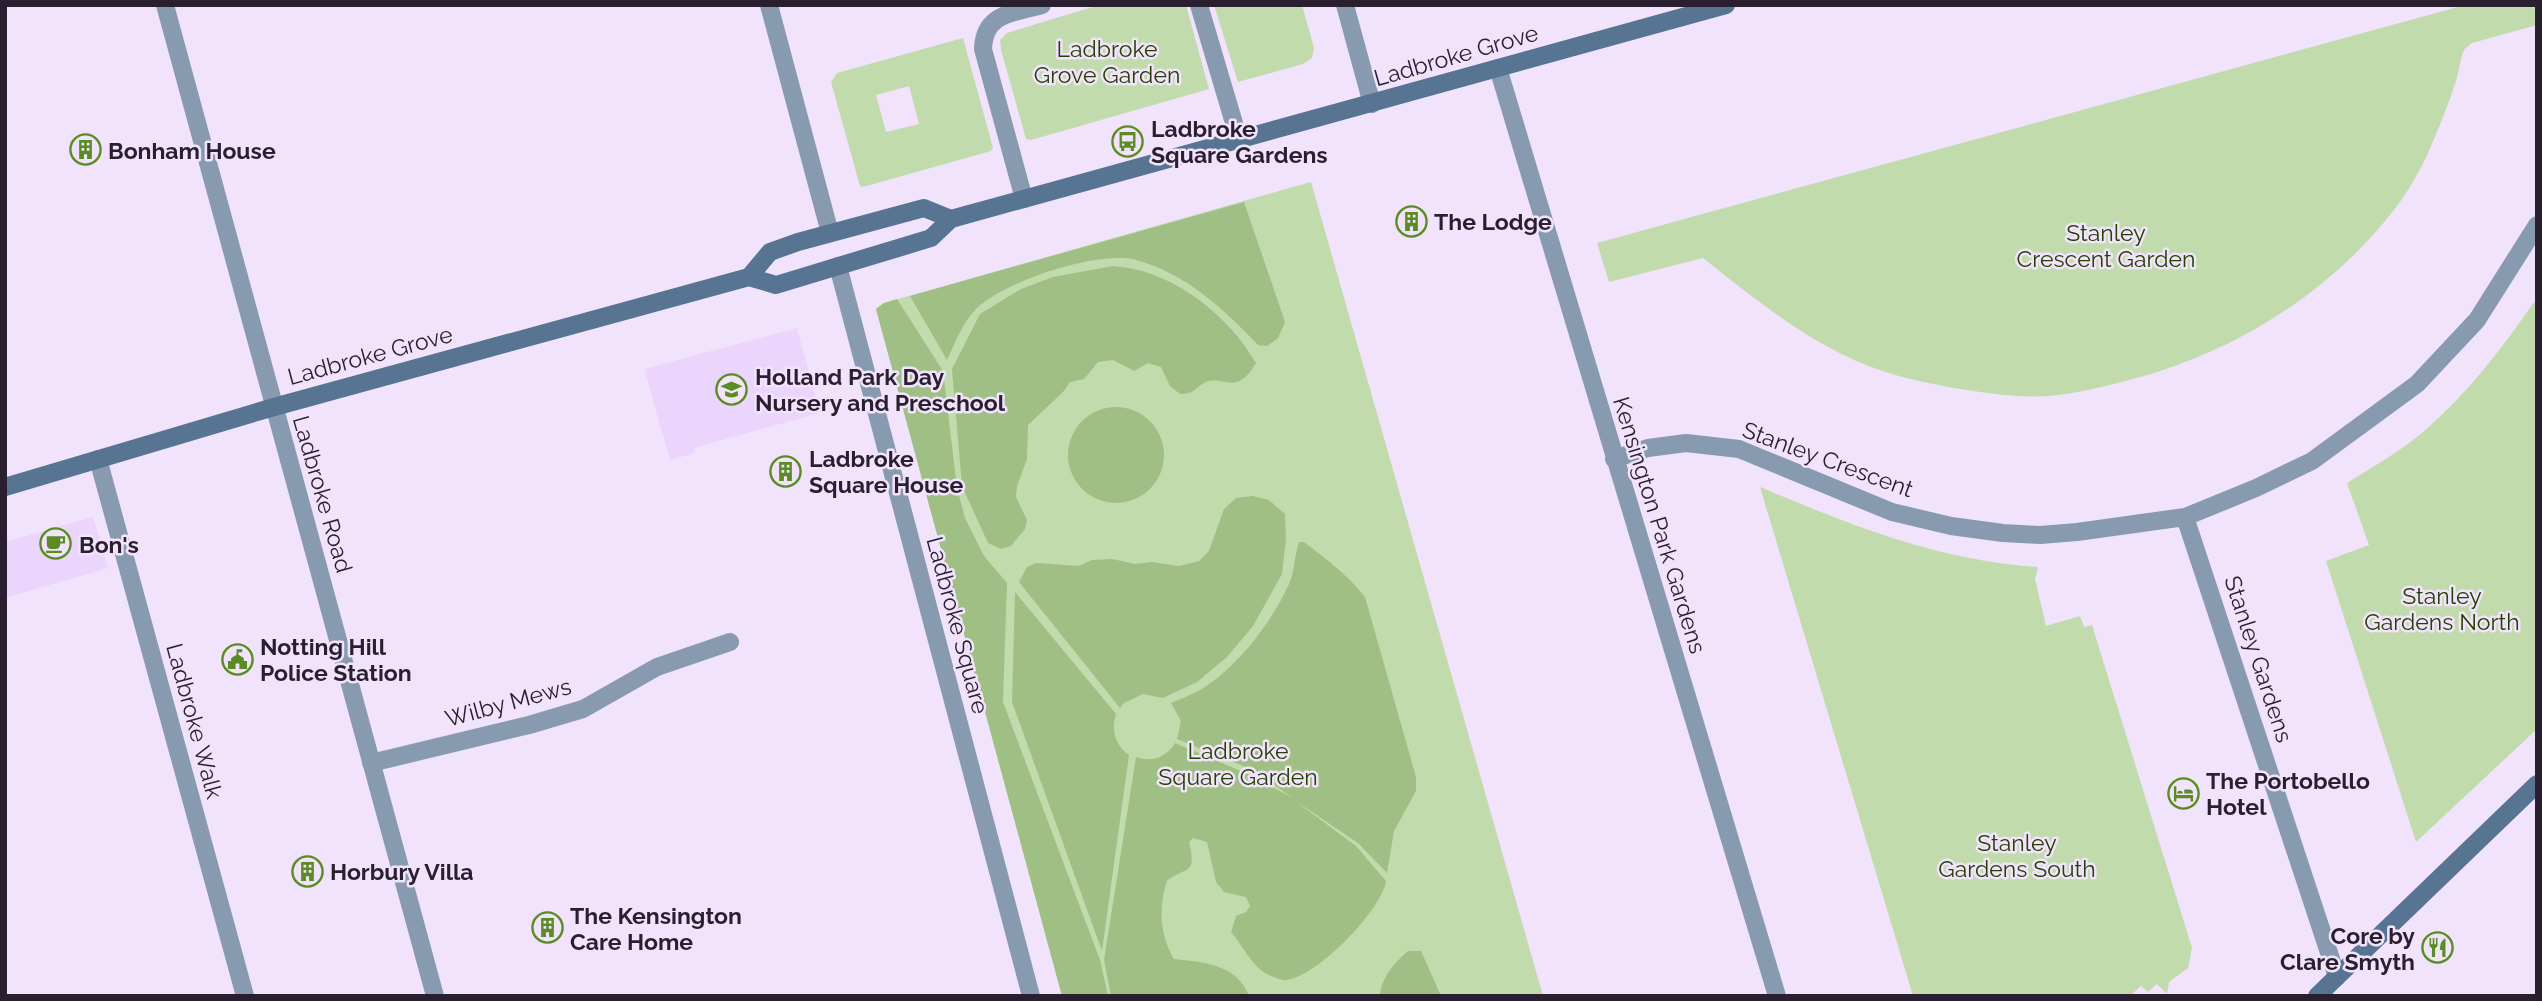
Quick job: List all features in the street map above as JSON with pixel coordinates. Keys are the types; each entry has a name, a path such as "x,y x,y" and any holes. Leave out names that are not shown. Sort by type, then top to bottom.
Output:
{"main road":[{"name":"Ladbroke Grove","path":"5,487 274,407 749,278 776,285 931,237 951,219 1726,5"},
{"path":"749,278 770,252 831,233 924,208 951,219"},
{"path":"2316,996 2537,784"}],"street":[{"name":"Ladbroke Road","path":"165,5 435,996"},
{"path":"769,5 831,233"},
{"path":"1024,199 983,49 983,36 994,20 1042,5"},
{"path":"1199,5 1239,140"},
{"path":"1345,5 1373,104"},
{"name":"Kensington Park Gardens","path":"1498,68 1777,996"},
{"name":"Stanley Crescent","path":"1614,459 1648,448 1686,443 1739,449 1892,512 1951,526 2003,533 2077,533 2185,517 2256,488 2312,461 2417,384 2477,320 2537,225"},
{"path":"2506,276 2537,249"},
{"name":"Ladbroke Square","path":"838,266 1031,996"},
{"name":"Ladbroke Walk","path":"97,460 245,996"},
{"name":"Stanley Gardens","path":"2185,517 2337,977"},
{"name":"Wilby Mews","path":"371,763 529,725 583,709 657,667 730,642"}],"shaded area":[{"name":"Holland Park Day Nursery and Preschool","path":"797,328 820,413 694,448 695,453 670,460 644,369"},
{"path":"93,517 108,568 5,598 5,542"}],"green space":[{"name":"Ladbroke Grove Garden","path":"1099,5 1186,5 1209,89 1031,140 1026,139 1000,40 1007,33"},
{"path":"1214,5 1302,5 1314,48 1312,58 1303,64 1238,82"},
{"name":"Stanley Crescent Garden","path":"2465,5 2537,5 2537,25 2472,43 2464,50 2450,97 2424,162 2400,202 2367,241 2338,270 2272,319 2200,356 2122,382 2067,394 2022,396 1933,384 1885,372 1843,355 1801,331 1703,258 1609,282 1597,243"},
{"path":"963,38 993,148 991,151 860,186 831,82 837,73","holes":["909,86 919,124 886,132 876,95"]},
{"name":"Ladbroke Square Garden","path":"1311,182 1543,996 1062,996 876,309 884,303"},
{"path":"1244,202 1285,322 1278,338 1267,346 1258,345 1231,318 1187,283 1136,260 1119,258 1076,264 1008,288 990,298 971,314 947,360 910,296"},
{"path":"1113,266 1146,272 1192,295 1234,332 1256,363 1240,381 1209,381 1186,394 1180,394 1170,386 1161,367 1148,363 1134,371 1113,360 1098,362 1084,379 1070,382 1028,425 1027,459 1016,497 1027,520 1025,529 1011,546 1001,549 988,543 962,486 952,369 980,314 1021,289 1053,277"},
{"path":"897,299 943,371 957,488 965,518 984,556 1007,583 1003,702 1100,960 1108,996 1062,996 876,309"},
{"name":"Stanley Gardens North","path":"2534,302 2537,310 2537,729 2416,842 2326,561 2369,545 2347,483 2405,446 2439,418 2483,371"},
{"path":"1116,407 1135,410 1150,421 1161,436 1164,455 1161,474 1150,489 1135,500 1116,503 1097,500 1082,489 1071,474 1068,455 1071,436 1082,421 1097,410"},
{"name":"Stanley Gardens South","path":"1760,487 1896,539 1966,557 2038,567 2035,579 2046,626 2080,616 2084,627 2092,625 2192,948 2188,968 2169,982 2167,994 2157,984 2148,992 2141,986 2130,996 1913,996"},
{"path":"1253,496 1269,500 1285,514 1286,539 1282,574 1253,626 1227,657 1197,682 1163,698 1143,694 1124,703 1120,708 1019,582 1027,567 1036,563 1079,566 1092,560 1112,559 1135,564 1152,562 1179,566 1199,561 1209,551 1224,509 1236,498"},
{"path":"1299,542 1304,542 1336,568 1365,597 1416,777 1416,791 1394,831 1387,873 1358,843 1294,800 1356,846 1386,881 1382,894 1360,925 1329,956 1298,977 1279,979 1263,972 1231,932 1236,916 1246,912 1250,906 1246,897 1224,892 1216,882 1207,842 1193,838 1189,842 1192,861 1190,866 1167,881 1164,891 1162,921 1169,950 1174,959 1207,964 1228,971 1244,985 1249,996 1111,996 1104,960 1136,757 1159,758 1175,743 1250,775 1293,798 1253,770 1177,739 1181,721 1171,703 1197,692 1213,681 1252,643 1273,614 1289,584"},
{"path":"1015,592 1116,714 1115,737 1120,747 1129,755 1102,951 1012,702"},
{"path":"1408,951 1421,951 1441,996 1380,996 1390,971"}],"place":[{"name":"Ladbroke Square Gardens","path":"1128,141"},
{"name":"Bonham House","path":"85,150"},
{"name":"The Lodge","path":"1411,221"},
{"name":"Holland Park Day Nursery and Preschool","path":"732,389"},
{"name":"Ladbroke Square House","path":"786,471"},
{"name":"Bon's","path":"56,544"},
{"name":"Notting Hill Police Station","path":"237,659"},
{"name":"The Portobello Hotel","path":"2183,793"},
{"name":"Horbury Villa","path":"307,871"},
{"name":"The Kensington Care Home","path":"547,928"},
{"name":"Core by Clare Smyth","path":"2438,948"}]}
